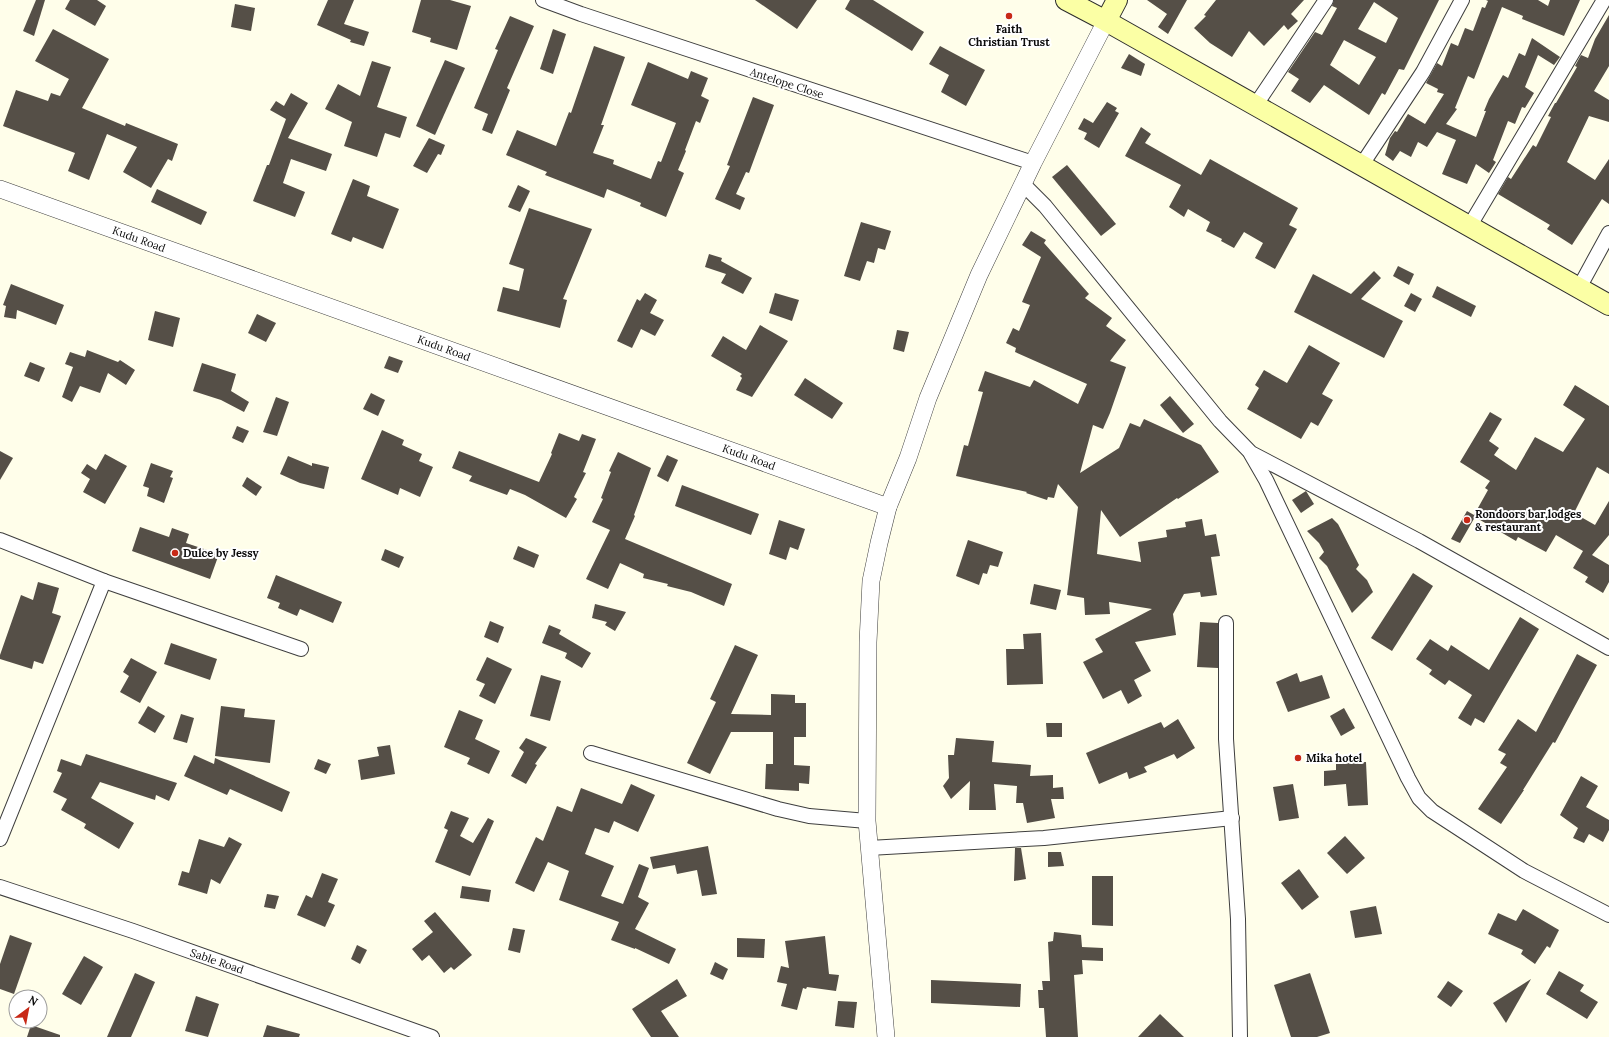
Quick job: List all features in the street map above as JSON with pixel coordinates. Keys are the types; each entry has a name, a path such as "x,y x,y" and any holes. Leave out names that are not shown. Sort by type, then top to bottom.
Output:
{"main road":[{"path":"1066,0 1106,21 1609,305"},
{"path":"1106,21 1117,0"}],"street":[{"name":"Antelope Close","path":"543,0 580,14 1033,163"},
{"path":"1255,106 1326,0"},
{"path":"1361,166 1422,72 1462,0"},
{"path":"1469,227 1604,0"},
{"path":"886,1037 867,821 867,665 871,582 888,507 908,458 926,404 959,321 979,275 1033,163 1106,21"},
{"path":"1023,184 1045,206 1220,421 1251,453 1270,487 1408,778 1419,798 1432,811 1524,871 1609,915"},
{"name":"Kudu Road","path":"0,189 888,507"},
{"path":"1579,288 1609,233"},
{"path":"1251,453 1419,541 1609,648"},
{"path":"0,540 104,581 301,649"},
{"path":"0,839 104,581"},
{"path":"1226,623 1226,723 1238,919 1240,1037"},
{"path":"591,753 778,809 809,816 867,821"},
{"path":"869,848 1044,838 1232,818"},
{"name":"Sable Road","path":"0,887 133,931 432,1037"}],"building":[{"path":"36,0 45,0 34,36 23,31"},
{"path":"70,0 97,0 106,6 95,26 65,9"},
{"path":"328,0 354,0 344,24 369,32 364,46 350,42 351,40 317,25"},
{"path":"421,0 450,0 471,6 457,50 430,42 431,38 412,32"},
{"path":"755,0 817,0 797,29"},
{"path":"850,0 873,0 924,32 912,51 845,9"},
{"path":"1147,0 1187,0 1168,34 1158,27 1167,14"},
{"path":"1216,0 1304,0 1291,14 1298,21 1288,30 1284,25 1264,46 1249,31 1232,57 1210,43 1194,28 1206,16 1204,15"},
{"path":"1334,0 1439,0 1404,70 1399,69 1385,95 1382,93 1369,115 1324,85 1310,103 1291,91 1299,79 1288,72 1315,32 1322,35 1337,8 1332,6","holes":["1374,2 1398,18 1386,43 1358,29","1344,40 1376,57 1359,85 1330,65"]},
{"path":"1486,0 1538,0 1548,6 1550,0 1580,0 1564,36 1522,19 1523,16 1502,7 1474,79 1468,76 1455,108 1457,109 1446,124 1476,137 1489,99 1503,75 1508,78 1519,53 1525,56 1532,38 1560,57 1554,65 1538,55 1525,87 1534,93 1525,108 1522,107 1515,124 1508,121 1493,160 1496,162 1489,173 1476,164 1467,184 1442,174 1456,140 1437,132 1427,147 1418,142 1411,157 1400,151 1393,161 1385,155 1390,138 1395,131 1397,132 1408,114 1425,124 1444,94 1437,92 1438,89 1426,83 1437,63 1442,66 1451,43 1458,46 1465,28 1473,31 1482,7 1485,8 1488,1"},
{"path":"235,4 255,8 251,31 231,27"},
{"path":"1609,15 1609,66 1594,91 1609,100 1609,122 1589,116 1567,162 1595,180 1609,159 1609,204 1602,199 1572,245 1547,229 1550,225 1498,194 1508,177 1511,179 1533,145 1536,147 1551,117 1548,116 1577,67 1575,66 1581,55 1588,58 1595,39"},
{"path":"510,16 534,26 507,88 510,90 492,134 482,130 488,114 474,108 498,50 495,49"},
{"path":"53,29 109,59 82,108 125,126 126,123 178,144 172,161 168,159 151,188 123,172 137,147 107,134 89,180 68,171 75,153 3,126 16,90 48,101 51,93 60,96 69,79 35,61"},
{"path":"553,29 566,34 553,74 540,69"},
{"path":"594,46 625,57 601,125 604,125 593,153 614,160 613,164 651,179 658,161 661,162 676,123 631,105 648,62 688,79 691,71 708,78 701,96 709,100 700,123 696,121 685,150 686,151 678,170 684,173 666,217 640,206 641,203 607,189 604,198 545,175 547,172 506,155 517,130 556,146 569,112 571,113"},
{"path":"940,46 985,70 966,106 941,92 949,75 929,64"},
{"path":"1129,54 1145,64 1141,76 1121,68"},
{"path":"445,60 465,68 435,135 416,126"},
{"path":"372,61 391,67 377,107 407,117 400,138 385,133 377,157 344,146 352,122 325,109 338,84 360,96"},
{"path":"291,93 308,103 288,138 332,154 326,171 291,159 283,183 305,192 295,217 253,201 267,165 269,165 286,119 270,110 276,101 284,106"},
{"path":"753,97 774,105 749,173 746,172 736,194 745,198 740,210 715,199 730,166 727,165"},
{"path":"1107,102 1117,108 1115,111 1119,113 1099,148 1084,139 1087,133 1078,129 1084,118 1093,123"},
{"path":"1141,127 1151,134 1145,143 1201,175 1210,159 1298,208 1289,225 1297,229 1275,269 1255,258 1263,243 1244,232 1234,248 1221,241 1222,239 1206,231 1210,222 1188,209 1184,217 1169,207 1181,185 1125,156"},
{"path":"429,138 445,145 441,155 438,154 427,173 413,166"},
{"path":"1067,165 1116,224 1101,236 1052,177"},
{"path":"353,179 370,186 367,196 399,209 383,249 353,237 351,242 331,234"},
{"path":"518,185 530,191 520,212 508,207"},
{"path":"157,189 207,212 201,225 151,202"},
{"path":"529,208 592,229 563,299 567,300 560,328 497,311 503,287 519,291 524,269 509,264"},
{"path":"861,222 891,231 885,250 878,248 874,263 867,261 860,281 844,276"},
{"path":"1031,231 1046,240 1044,243 1089,294 1085,298 1112,318 1106,326 1126,340 1110,361 1126,367 1103,429 1093,425 1080,473 1119,448 1130,423 1140,427 1144,419 1201,445 1219,472 1178,499 1177,498 1120,537 1101,510 1097,554 1141,562 1138,542 1167,537 1166,530 1186,527 1185,522 1202,519 1205,536 1216,534 1220,556 1211,557 1217,595 1201,597 1200,592 1184,594 1173,614 1176,635 1135,642 1151,671 1134,680 1142,696 1128,704 1121,690 1103,699 1083,662 1103,652 1095,639 1152,609 1109,602 1110,614 1085,615 1084,598 1067,595 1078,507 1058,484 1054,498 1048,497 1047,500 1026,493 1027,492 956,476 964,445 968,446 983,392 978,391 985,371 1030,387 1034,380 1078,404 1087,384 1015,352 1016,348 1006,343 1013,328 1019,331 1030,305 1022,302 1041,257 1022,245"},
{"path":"709,254 722,258 721,261 752,278 743,294 721,283 726,274 705,267"},
{"path":"1398,266 1414,274 1409,285 1393,276"},
{"path":"1374,271 1381,278 1361,299 1403,321 1384,358 1294,312 1313,274 1351,294"},
{"path":"11,284 64,305 56,325 17,310 16,319 4,317 6,306 3,305"},
{"path":"1437,286 1476,306 1471,317 1432,297"},
{"path":"645,293 657,300 650,313 664,320 655,336 641,329 632,348 617,341 637,299 640,301"},
{"path":"775,293 799,300 792,321 769,313"},
{"path":"1411,293 1422,299 1415,312 1404,306"},
{"path":"155,311 180,318 173,347 148,340"},
{"path":"257,314 276,323 266,342 248,333"},
{"path":"760,325 788,341 752,397 736,390 742,378 740,376 742,374 711,356 723,336 746,350"},
{"path":"897,330 909,332 904,352 893,349"},
{"path":"1309,345 1340,363 1322,394 1333,400 1318,426 1311,422 1301,439 1247,409 1259,388 1255,385 1264,370 1287,383"},
{"path":"87,350 118,362 120,360 135,370 126,385 108,373 100,393 80,386 72,402 62,397 73,367 65,364 70,352 85,357"},
{"path":"389,356 403,361 398,373 384,368"},
{"path":"30,362 45,368 39,382 24,376"},
{"path":"202,363 236,374 231,391 249,402 244,412 221,400 193,391"},
{"path":"805,378 843,403 832,419 794,395"},
{"path":"1575,385 1609,406 1609,474 1597,467 1574,513 1595,525 1609,501 1609,535 1592,555 1609,565 1609,582 1603,593 1585,582 1588,577 1573,568 1583,551 1556,535 1546,552 1518,537 1516,541 1475,517 1460,543 1451,539 1467,511 1474,515 1488,490 1485,488 1490,481 1460,462 1490,412 1502,419 1489,441 1499,448 1494,455 1516,470 1535,437 1563,452 1585,419 1563,405"},
{"path":"371,393 385,400 378,416 363,409"},
{"path":"1170,396 1194,424 1183,433 1160,405"},
{"path":"276,397 289,402 277,436 263,432"},
{"path":"237,426 249,431 243,443 232,438"},
{"path":"382,430 404,440 402,445 422,454 419,461 433,467 420,497 400,488 398,495 361,479"},
{"path":"559,433 579,441 582,434 596,439 583,472 586,473 574,497 577,499 566,518 525,495 510,489 507,495 469,481 472,476 452,468 459,451 539,482 552,454 551,453"},
{"path":"0,451 13,458 0,480"},
{"path":"618,452 651,468 634,515 635,516 625,539 732,584 724,606 691,592 667,586 668,584 643,578 644,574 620,563 608,589 586,579 610,530 592,522 603,499 601,498 611,472 609,471"},
{"path":"105,454 127,466 105,504 83,492 90,479 81,473 87,464 96,470"},
{"path":"667,455 678,460 668,482 657,476"},
{"path":"288,456 312,466 312,463 329,467 324,489 300,483 280,474"},
{"path":"151,463 173,471 170,477 173,478 164,503 147,496 149,488 143,486"},
{"path":"247,477 262,487 256,496 242,486"},
{"path":"682,485 759,514 751,535 675,506"},
{"path":"1306,491 1314,504 1301,513 1292,500"},
{"path":"1332,518 1338,524 1359,565 1356,569 1367,580 1373,592 1352,613 1327,566 1319,558 1324,552 1319,543 1307,531"},
{"path":"779,520 805,529 798,550 790,547 786,560 769,554"},
{"name":"Dulce by Jessy","path":"140,527 169,537 172,528 189,534 186,543 219,554 210,579 132,551"},
{"path":"968,540 1003,552 998,567 990,565 987,574 983,573 979,585 956,576"},
{"path":"518,546 539,555 534,568 513,559"},
{"path":"385,549 404,557 399,568 381,560"},
{"path":"1413,573 1433,586 1392,651 1371,638"},
{"path":"276,575 342,602 333,623 300,609 297,616 278,608 280,603 267,598"},
{"path":"38,582 59,588 52,613 61,616 43,664 34,661 32,669 0,659 0,655 21,595 33,600"},
{"path":"1034,584 1061,590 1056,610 1030,604"},
{"path":"595,604 626,612 615,631 605,625 607,622 592,618"},
{"path":"1520,617 1539,629 1484,723 1475,718 1471,726 1458,718 1472,695 1449,680 1445,685 1429,674 1432,670 1416,659 1430,639 1448,651 1451,645 1489,670"},
{"path":"490,621 504,627 498,643 484,637"},
{"path":"1200,622 1218,623 1218,668 1197,667"},
{"path":"549,625 561,630 559,634 591,653 582,668 565,658 567,653 542,643"},
{"path":"1041,633 1043,684 1007,685 1006,649 1024,649 1023,634"},
{"path":"171,643 217,659 210,680 164,664"},
{"path":"735,645 758,655 731,714 771,715 771,694 795,695 795,703 806,703 806,737 794,737 794,765 810,766 809,784 799,783 799,791 765,789 766,764 773,764 773,732 731,732 710,774 687,763 716,702 710,699"},
{"path":"1577,654 1597,665 1555,743 1553,742 1524,790 1501,824 1478,809 1507,767 1500,763 1506,754 1498,750 1518,719 1536,732"},
{"path":"487,657 512,669 495,704 479,696 485,684 476,680"},
{"path":"131,658 157,672 140,703 120,692 129,676 123,672"},
{"path":"1297,673 1300,682 1322,675 1330,698 1288,712 1276,682"},
{"path":"541,675 561,681 550,721 530,716"},
{"path":"148,706 165,716 155,733 138,723"},
{"path":"221,706 245,709 244,717 275,720 270,763 215,756"},
{"path":"1344,708 1355,728 1341,736 1330,716"},
{"path":"459,710 483,720 475,739 500,751 489,774 467,764 470,758 444,747"},
{"path":"181,714 194,718 187,743 173,739"},
{"path":"1178,719 1195,748 1177,759 1174,754 1144,767 1147,772 1129,779 1127,772 1099,784 1086,753 1161,722 1164,728"},
{"path":"1046,723 1062,723 1062,737 1047,737"},
{"path":"526,738 547,747 535,764 537,765 526,784 511,776 524,752 519,748"},
{"path":"956,738 994,741 992,762 1031,765 1030,776 1053,775 1053,788 1063,787 1064,799 1051,799 1055,818 1027,823 1023,803 1016,803 1017,786 994,784 996,810 969,810 970,781 951,799 943,786 949,778 948,755 954,755"},
{"path":"390,745 395,774 361,780 358,760 379,756 377,747"},
{"path":"86,754 177,783 169,801 156,795 155,800 100,782 91,798 134,823 119,849 84,828 86,824 61,810 67,799 53,792 62,773 57,771 61,759 81,766"},
{"path":"194,755 214,764 215,758 290,792 282,812 230,789 227,795 184,776"},
{"path":"318,759 331,764 326,774 314,769"},
{"path":"1366,762 1368,805 1348,806 1346,784 1324,786 1324,771 1336,770 1336,764"},
{"path":"1581,776 1598,786 1586,807 1609,820 1609,830 1603,842 1589,834 1584,843 1573,838 1578,828 1560,815"},
{"path":"631,784 655,795 638,832 614,821 609,833 595,828 585,854 614,866 601,896 623,904 639,864 649,868 638,897 649,903 635,929 676,949 669,964 635,948 611,940 619,922 559,900 569,871 548,862 534,892 515,883 536,837 543,841 557,806 572,812 581,788 622,804"},
{"path":"1293,784 1299,818 1279,821 1273,787"},
{"path":"451,811 469,818 460,836 473,843 488,818 494,821 470,876 435,862 448,830 444,828"},
{"path":"1345,836 1365,858 1347,874 1327,853"},
{"path":"229,837 242,844 220,884 211,879 207,894 178,885 182,871 189,873 199,839 224,847"},
{"path":"708,846 717,894 702,896 697,870 677,874 675,865 653,869 650,857"},
{"path":"1015,848 1021,848 1026,879 1014,881"},
{"path":"1048,852 1061,852 1064,866 1048,867"},
{"path":"1299,869 1319,897 1302,910 1281,883"},
{"path":"322,873 338,879 328,902 335,905 325,927 297,915 306,895 312,898"},
{"path":"1092,876 1113,876 1113,926 1092,925"},
{"path":"462,886 491,890 489,902 460,898"},
{"path":"267,894 279,896 275,909 264,907"},
{"path":"1376,906 1382,934 1355,938 1350,911"},
{"path":"1523,909 1559,930 1550,948 1547,946 1535,964 1521,954 1523,950 1488,934 1498,913 1516,921"},
{"path":"435,912 472,955 454,970 451,967 444,973 429,955 422,961 412,949 433,932 424,921"},
{"path":"513,928 525,930 520,953 508,950"},
{"path":"1054,932 1081,935 1082,947 1103,948 1103,961 1082,960 1083,974 1074,975 1078,1037 1046,1037 1044,1008 1039,1008 1038,990 1043,990 1042,981 1050,981 1048,942 1053,941"},
{"path":"10,935 32,943 16,989 8,989 8,992 0,989 0,964"},
{"path":"825,936 829,974 839,975 836,991 807,987 806,989 803,988 797,1010 781,1006 787,984 777,982 781,966 789,968 785,941"},
{"path":"737,938 765,939 764,958 737,957"},
{"path":"357,945 367,950 360,964 351,959"},
{"path":"84,956 103,967 81,1005 62,994"},
{"path":"715,962 728,969 723,980 710,974"},
{"path":"1559,971 1584,985 1580,991 1598,1002 1587,1019 1546,994"},
{"path":"135,973 155,982 131,1037 107,1037"},
{"path":"1310,973 1330,1033 1317,1037 1291,1037 1274,985"},
{"path":"677,979 687,996 661,1011 679,1037 651,1037 632,1009"},
{"path":"1531,979 1506,1023 1493,1003"},
{"path":"931,980 1021,984 1020,1007 931,1003"},
{"path":"1448,981 1463,991 1451,1007 1437,997"},
{"path":"196,996 219,1004 208,1037 185,1031"},
{"path":"838,1001 857,1002 854,1028 835,1026"},
{"path":"1160,1014 1184,1037 1138,1037"},
{"path":"267,1025 300,1034 299,1037 263,1037"},
{"path":"30,1029 43,1029 60,1035 60,1037 27,1037"}],"place":[{"name":"Faith Christian Trust","path":"1009,16"},
{"name":"Rondoors bar,lodges & restaurant","path":"1467,520"},
{"name":"Dulce by Jessy","path":"175,553"},
{"name":"Mika hotel","path":"1298,758"}]}
